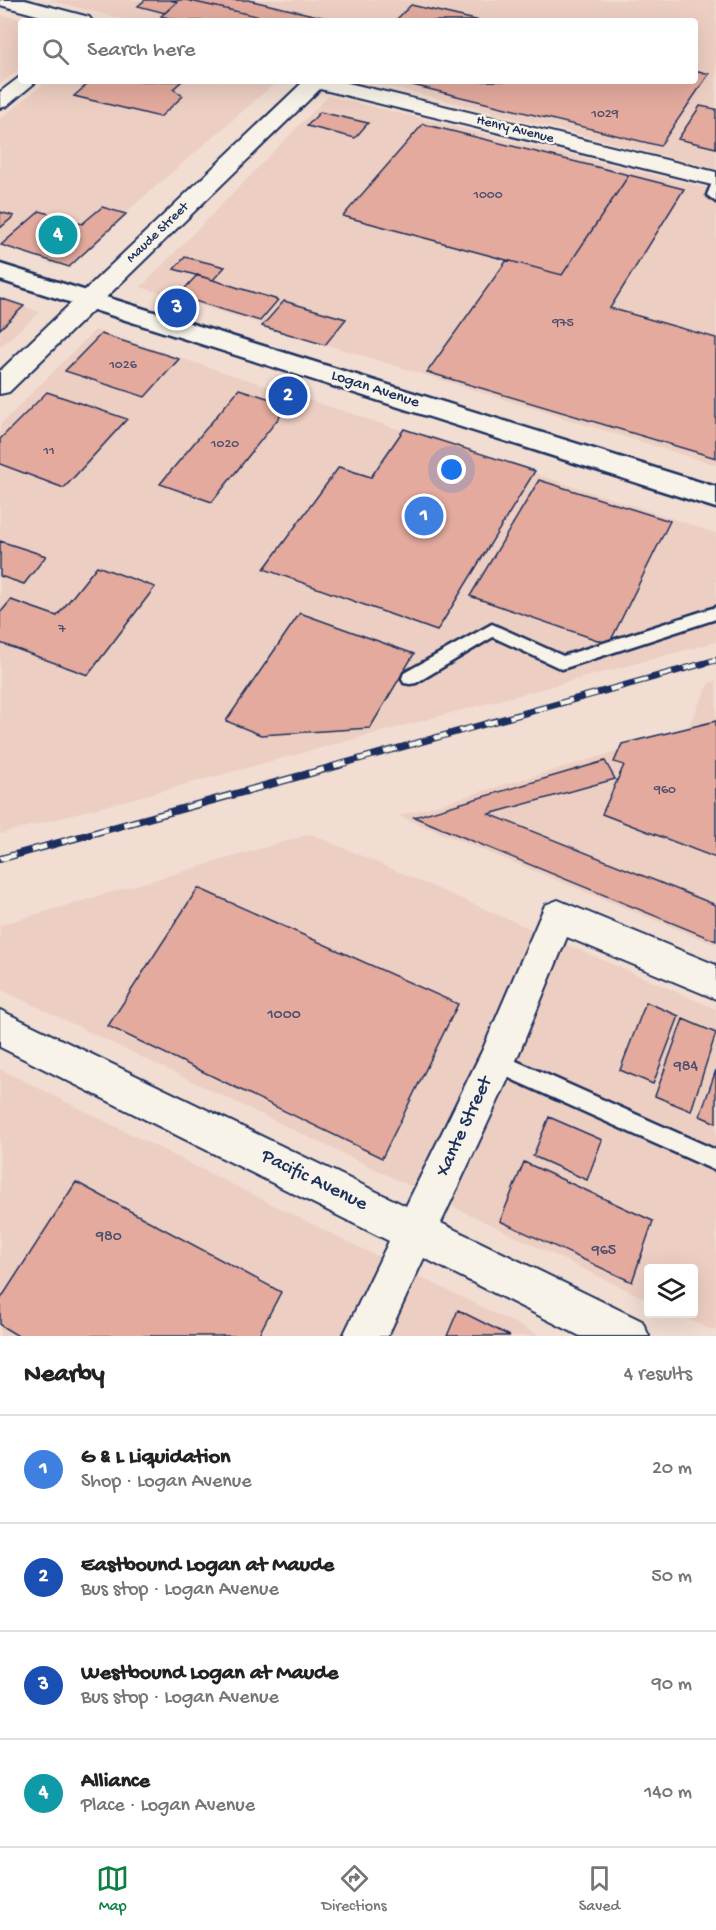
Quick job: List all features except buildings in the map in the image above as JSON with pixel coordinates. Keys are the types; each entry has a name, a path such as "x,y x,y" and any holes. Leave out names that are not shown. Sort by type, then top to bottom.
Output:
{"main road":[{"name":"Logan Avenue","path":"0,272 716,498"}],"street":[{"path":"4,0 71,18"},
{"path":"0,102 23,84"},
{"name":"Maude Street","path":"0,386 312,84"},
{"name":"Henry Avenue","path":"327,84 716,179"},
{"name":"Xante Street","path":"365,1336 496,1062 558,916 716,982"},
{"name":"Pacific Avenue","path":"0,1028 627,1336"}],"lane":[{"path":"0,4 4,0"},
{"path":"716,186 713,195 716,198"},
{"path":"410,678 492,630 562,663 716,613"},
{"path":"496,1062 716,1161"}],"shaded area":[{"path":"48,0 716,0 716,169 380,84 698,84 698,18 119,18"},
{"path":"0,15 18,18 18,70 0,84"},
{"path":"43,84 274,84 65,265 0,244 0,119"},
{"path":"328,96 716,190 716,465 141,287"},
{"path":"0,298 40,312 0,347"},
{"path":"95,330 716,533 716,642 0,834 0,425"},
{"path":"716,681 716,945 399,816 686,731 709,683"},
{"path":"311,834 716,1009 716,1332 686,1318 698,1318 698,1264 644,1264 644,1298 0,989 0,925"},
{"path":"0,1069 332,1234 541,1336 0,1336"}],"railway":[{"path":"334,766 716,660"},
{"path":"0,859 340,765"}],"place":[{"name":"Alliance","path":"58,235"},
{"name":"Westbound Logan at Maude","path":"177,308"},
{"name":"Eastbound Logan at Maude","path":"288,396"},
{"name":"G & L Liquidation","path":"424,516"}]}
